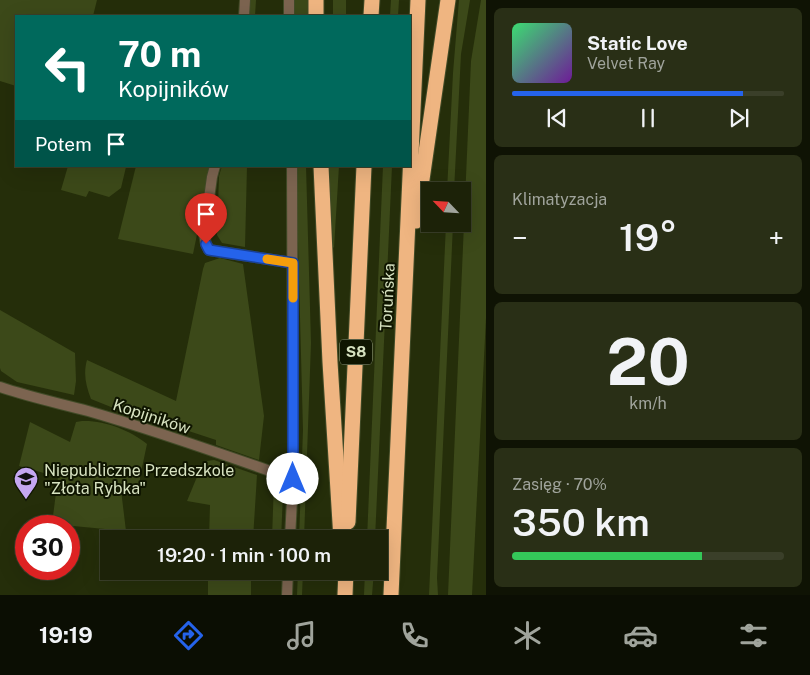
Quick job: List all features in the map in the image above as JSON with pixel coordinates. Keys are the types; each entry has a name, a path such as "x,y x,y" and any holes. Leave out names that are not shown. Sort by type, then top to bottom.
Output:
{"highway":[{"path":"316,0 316,15"},
{"path":"371,15 372,0"},
{"name":"Toruńska","path":"411,155 418,0"},
{"path":"403,332 414,238 448,0"},
{"path":"321,167 340,530"},
{"name":"Toruńska","path":"348,530 364,167"},
{"name":"Toruńska","path":"391,595 410,167"},
{"path":"343,580 344,595"},
{"path":"344,595 345,580"}],"street":[{"path":"244,15 245,0"},
{"path":"289,0 289,15"},
{"path":"215,167 204,234 209,250 293,263"},
{"path":"290,530 293,479 292,167"},
{"name":"Kopijników","path":"0,387 21,395 97,414 293,479"},
{"path":"287,595 288,580"}],"green space":[{"path":"0,0 97,0 93,15 15,15 15,86 0,81"},
{"path":"250,0 256,0 255,15 249,15"},
{"path":"293,0 308,0 308,15 293,15"},
{"path":"333,0 346,0 346,15 333,15"},
{"path":"391,0 399,0 398,15 390,15"},
{"path":"459,0 470,0 461,54 454,182 447,182"},
{"path":"481,0 486,0 486,318 472,595 448,595 464,232 471,232 471,182 466,182 471,61"},
{"path":"68,167 126,167 121,188 109,197 89,191 86,197 61,190"},
{"path":"136,167 211,167 193,254 118,239"},
{"path":"222,167 247,167 245,247 222,243 217,235 219,176"},
{"path":"296,167 306,167 311,343 304,530 299,530 303,430"},
{"path":"329,167 339,167 334,248"},
{"path":"383,167 392,167 375,530 367,530"},
{"path":"446,232 453,232 437,578 438,595 429,595"},
{"path":"220,258 243,264 264,416 259,460 216,445 216,440 149,418 137,412 111,407 91,399 86,385 85,370 87,360 176,401 203,269 205,263"},
{"path":"0,310 75,353 76,381 74,395 17,382 1,371"},
{"path":"90,421 108,424 133,434 147,444 140,477 140,493 121,490 126,530 80,527 80,515 53,515 58,477 19,466 30,422 70,442 76,422"},
{"path":"214,460 257,475 254,530 209,530 210,505 187,501 199,472 207,461"},
{"path":"274,481 281,487 283,494 281,530 272,530"},
{"path":"208,580 251,580 251,595 208,595"},
{"path":"298,580 303,580 302,595 297,595"},
{"path":"365,580 373,580 372,595 364,595"}],"slow traffic":[{"path":"267,259 293,263 293,298"}],"place":[{"name":"Niepubliczne Przedszkole \"Złota Rybka\"","path":"26,500"}],"route":[{"path":"206,244 209,250 293,263 293,479"}]}
